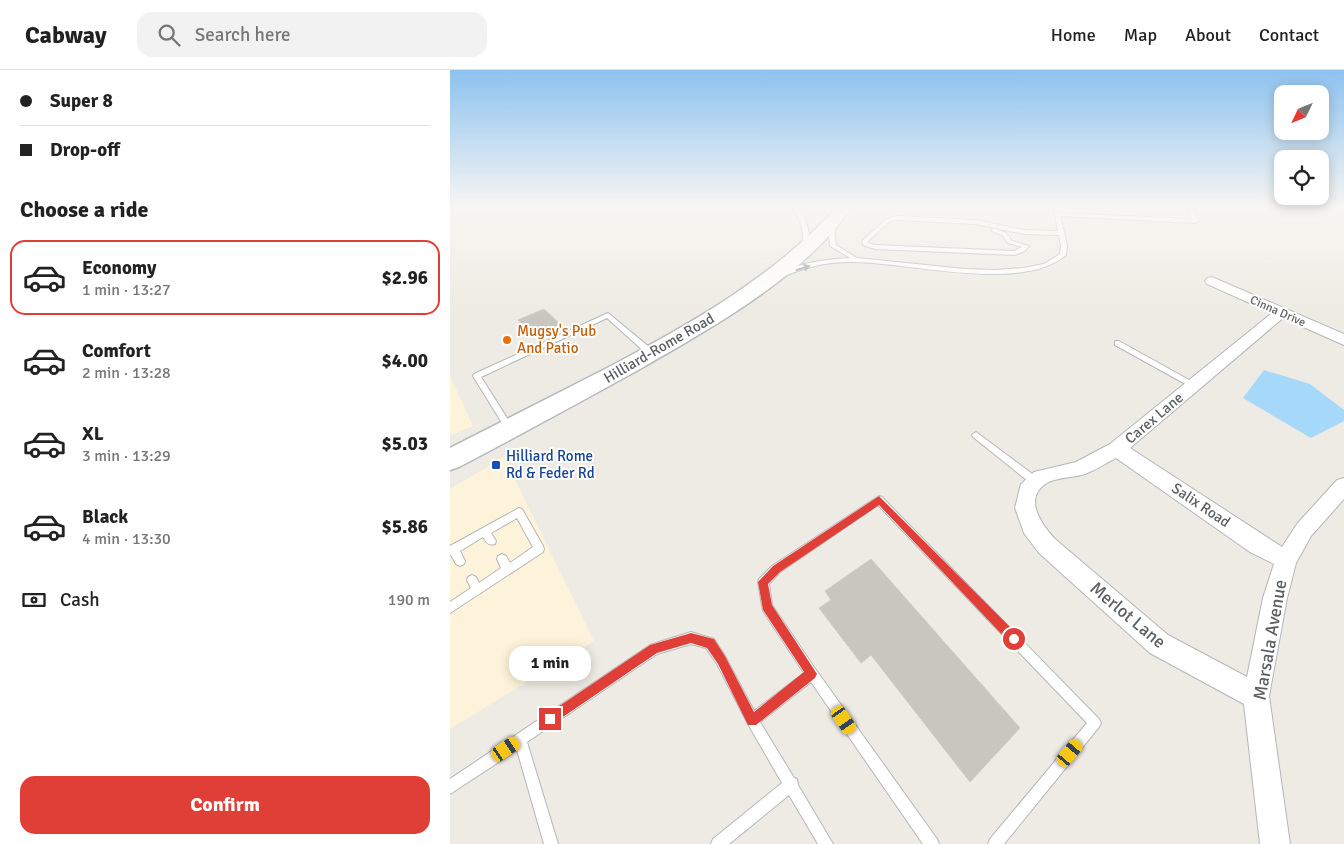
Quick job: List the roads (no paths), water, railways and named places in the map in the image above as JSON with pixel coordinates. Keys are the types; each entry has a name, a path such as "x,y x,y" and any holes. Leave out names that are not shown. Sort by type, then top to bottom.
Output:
{"main road":[{"name":"Hilliard-Rome Road","path":"450,460 706,322 758,286 813,242"}],"street":[{"name":"Cinna Drive","path":"1212,281 1344,340"},
{"name":"Carex Lane","path":"1036,482 1041,477 1080,468 1117,449 1281,313"},
{"name":"Salix Road","path":"1117,449 1258,545 1286,560"},
{"name":"Merlot Lane","path":"1036,482 1028,490 1025,508 1031,527 1047,546 1159,644 1256,696"},
{"name":"Marsala Avenue","path":"1276,844 1256,696 1275,598 1286,560 1304,530 1344,486"}],"lane":[{"path":"804,251 806,242"},
{"path":"832,242 833,246 845,255 857,260"},
{"path":"865,242 865,244 912,250 1015,253 1023,250 1026,246"},
{"path":"1010,242 1026,246"},
{"path":"758,286 815,264 857,260 999,272 1033,269 1048,265 1062,255 1063,242"},
{"path":"910,264 912,250"},
{"path":"510,429 477,376 608,315 651,353"},
{"path":"1117,343 1194,385"},
{"path":"976,435 1036,482"},
{"path":"932,844 812,674 767,606 763,582 776,569 879,500 1095,723 995,844"},
{"path":"450,608 539,549 519,512 451,550 460,561"},
{"path":"485,531 491,541"},
{"path":"502,559 508,570"},
{"path":"472,580 478,590"},
{"path":"450,787 654,649 691,638 710,643 721,660 752,720 792,784 826,844"},
{"path":"752,720 812,674"},
{"path":"520,739 551,844"},
{"path":"718,844 792,784"}],"water":[{"path":"1264,370 1310,384 1344,410 1344,421 1311,438 1243,398"}],"place":[{"name":"Mugsy's Pub And Patio","path":"507,340"},
{"name":"Hilliard Rome Rd & Feder Rd","path":"496,465"}]}
